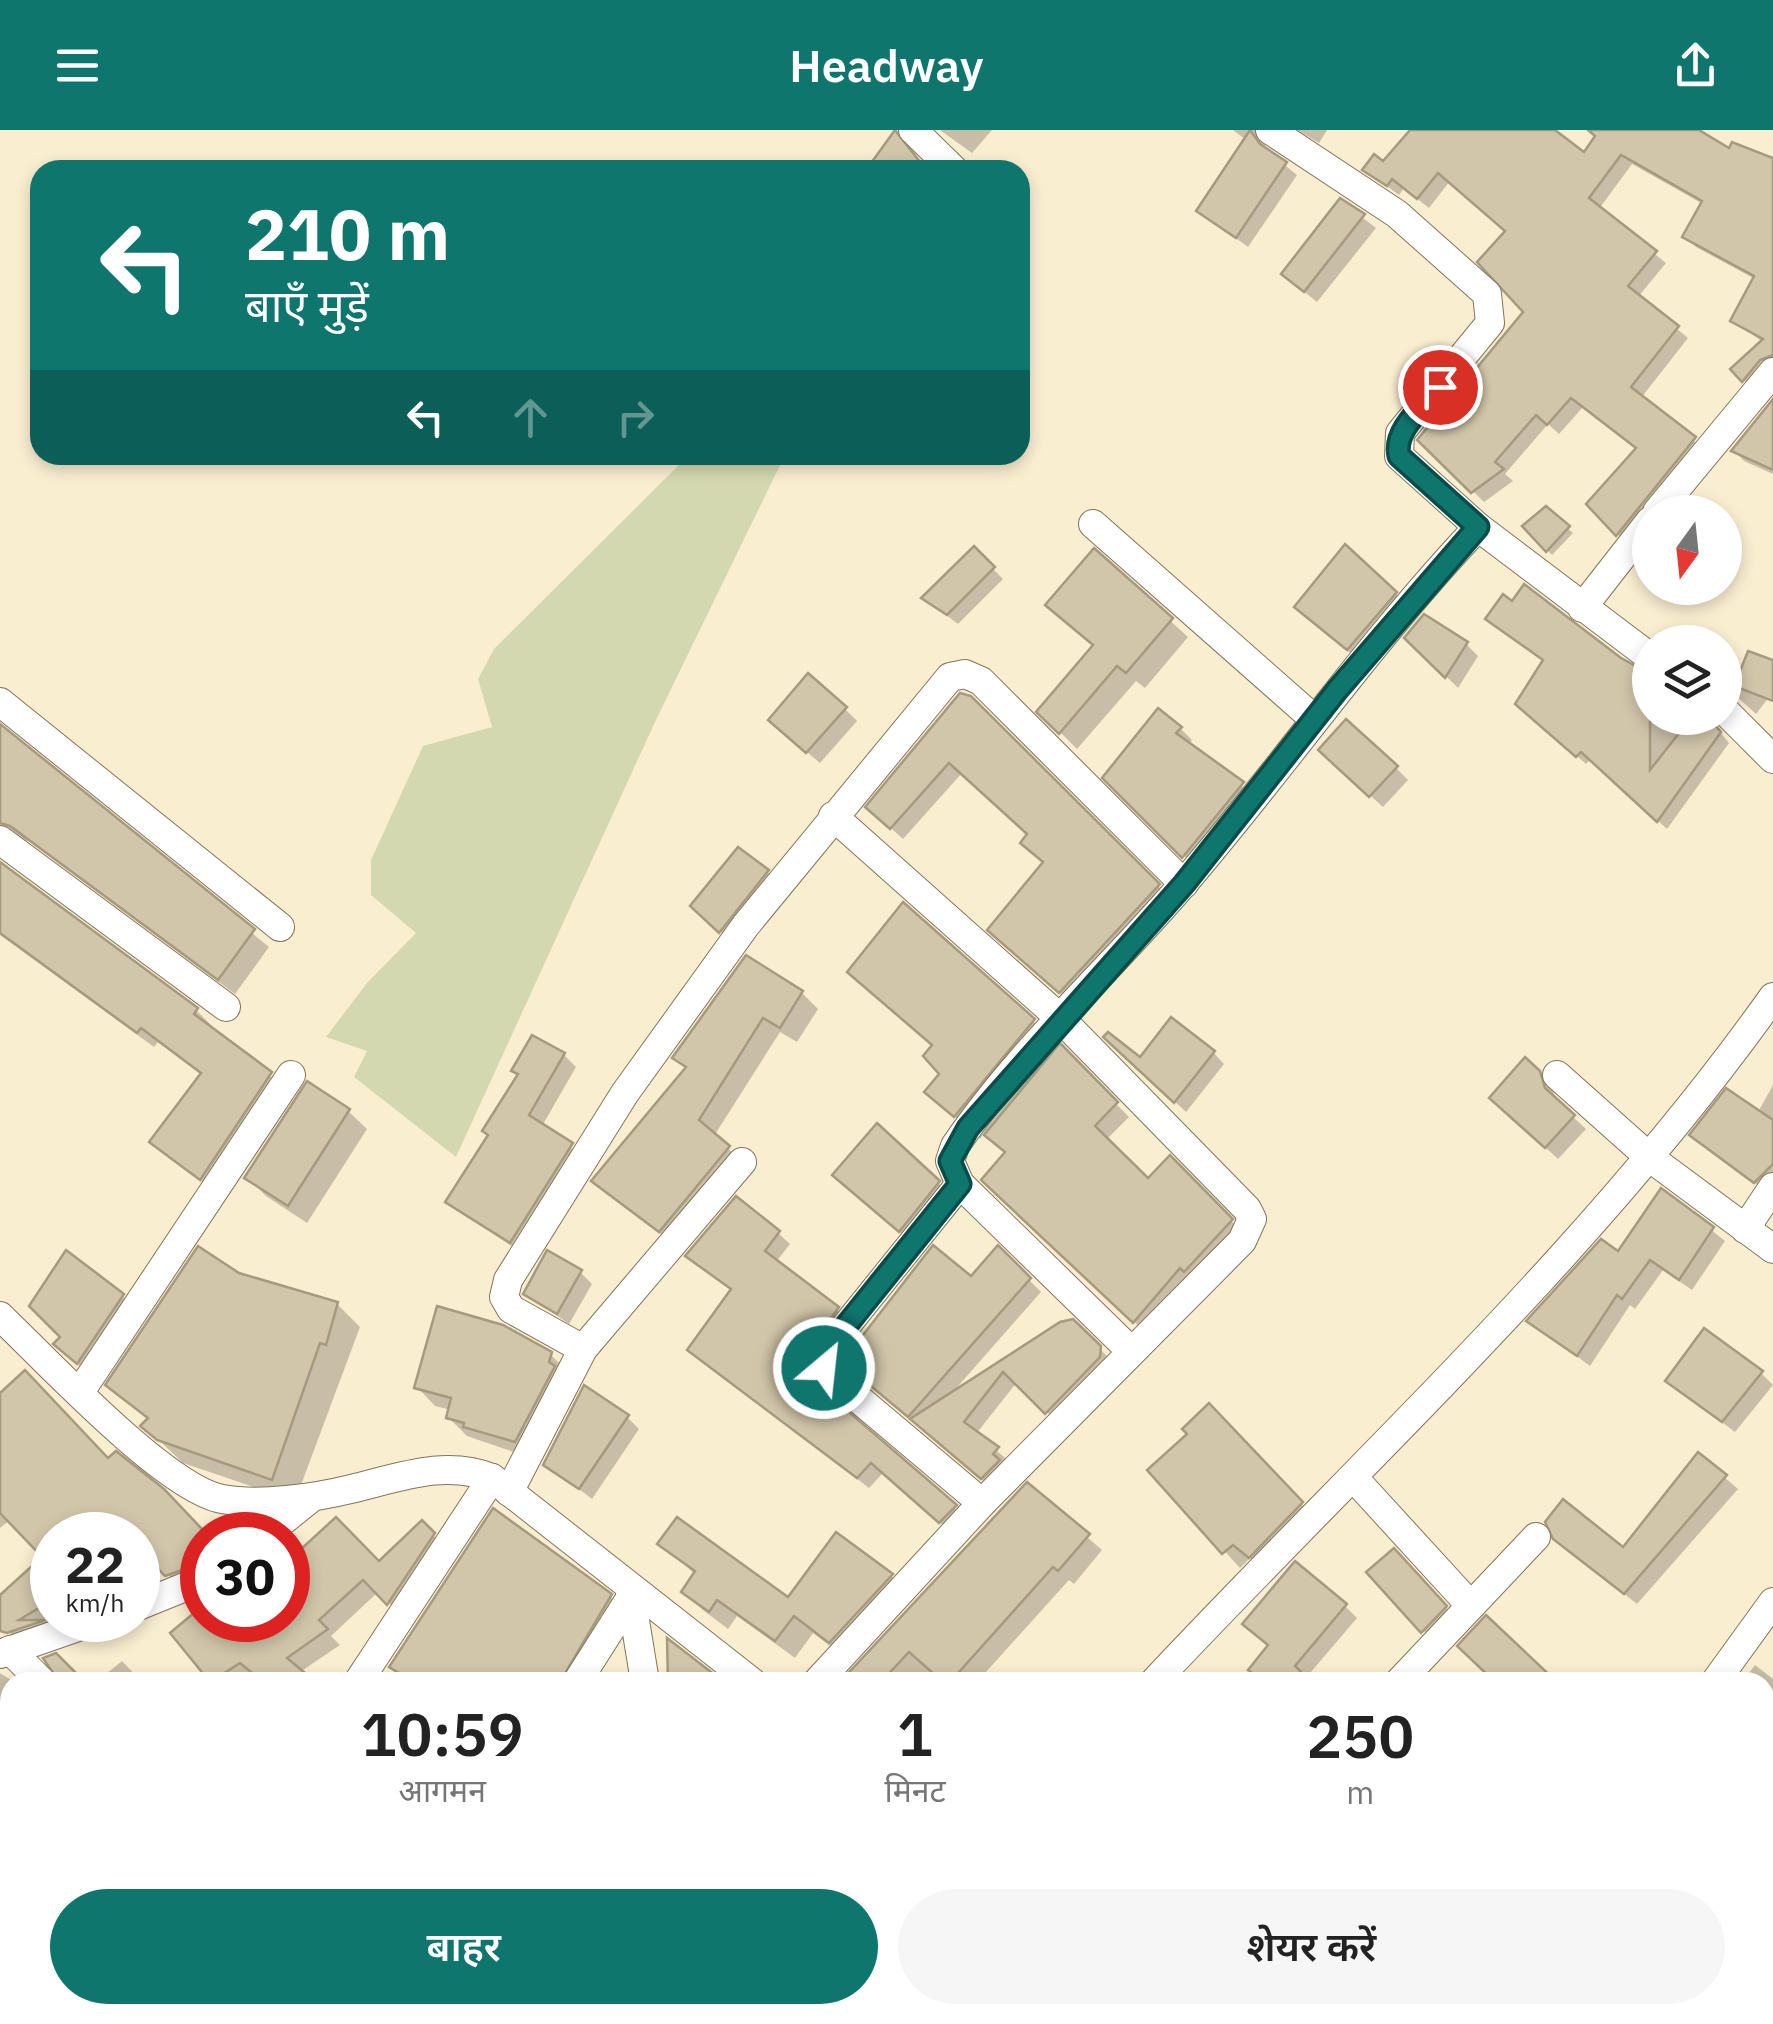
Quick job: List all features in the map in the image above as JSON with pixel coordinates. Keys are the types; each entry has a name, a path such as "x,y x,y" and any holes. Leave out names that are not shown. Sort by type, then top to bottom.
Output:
{"street":[{"path":"913,130 944,160"},
{"path":"1270,130 1397,214 1487,294 1490,323 1400,433 1396,444 1399,456 1478,527 1632,644"},
{"path":"1671,495 1773,372"},
{"path":"1093,524 1314,719"},
{"path":"1131,1351 960,1184 950,1161 955,1146 1061,1019 1184,884 1314,719 1478,527"},
{"path":"1582,608 1632,545"},
{"path":"583,1348 511,1310 504,1297 508,1280 625,1094 746,926 937,688 950,677 965,674 981,681 1184,884"},
{"path":"0,702 280,927"},
{"path":"1742,728 1773,759"},
{"path":"826,1672 982,1503 1242,1241 1252,1219 1061,1019 833,816"},
{"path":"0,840 226,1007"},
{"path":"1164,1672 1467,1361 1649,1158 1710,1085 1773,997"},
{"path":"80,1392 291,1075"},
{"path":"1558,1075 1649,1158 1773,1250"},
{"path":"365,1672 500,1485 583,1348 742,1162"},
{"path":"960,1184 833,1342 824,1358 824,1368 982,1503"},
{"path":"1745,1229 1773,1187"},
{"path":"0,1316 163,1466 206,1493 222,1499 310,1498 443,1468 472,1470 500,1485 630,1592 738,1672"},
{"path":"1353,1477 1470,1606"},
{"path":"293,1512 310,1498"},
{"path":"1407,1672 1536,1537"},
{"path":"582,1672 630,1592"},
{"path":"630,1592 643,1672"},
{"path":"1722,1672 1773,1602"},
{"path":"5,1652 34,1642"},
{"path":"5,1652 30,1672"}],"green space":[{"path":"679,465 780,465 655,722 456,1157 354,1077 367,1051 326,1037 367,983 416,933 371,895 371,860 423,746 492,727 478,679 494,649"}],"building":[{"path":"895,130 918,160 873,160"},
{"path":"1250,130 1260,144 1287,162 1236,238 1196,211"},
{"path":"1410,130 1555,130 1584,152 1595,136 1588,130 1699,130 1729,148 1732,142 1773,158 1773,355 1760,360 1742,382 1730,369 1763,339 1730,321 1754,276 1682,237 1702,201 1621,155 1589,198 1657,251 1628,286 1679,326 1631,387 1696,437 1649,495 1632,495 1632,516 1616,536 1586,504 1636,448 1571,398 1547,425 1536,415 1495,462 1504,469 1471,493 1417,440 1523,312 1477,262 1505,231 1438,173 1417,199 1392,179 1387,186 1362,170 1374,154 1383,161"},
{"path":"1340,198 1365,214 1304,292 1281,274"},
{"path":"1773,399 1773,470 1731,451"},
{"path":"1546,506 1570,526 1546,552 1522,526"},
{"path":"1345,544 1397,592 1347,650 1294,607"},
{"path":"974,546 995,567 947,615 921,598"},
{"path":"1094,548 1173,618 1126,673 1117,666 1059,734 1036,712 1093,645 1045,605"},
{"path":"1524,584 1632,664 1632,735 1650,735 1650,770 1678,735 1719,735 1657,822 1581,752 1576,757 1515,704 1543,660 1485,619 1503,594 1512,601"},
{"path":"1424,614 1468,642 1445,678 1404,638"},
{"path":"1748,651 1773,660 1773,701 1742,689 1742,666"},
{"path":"808,673 847,707 806,753 768,720"},
{"path":"960,693 971,696 1160,884 1059,993 987,930 1043,862 1020,843 1027,834 949,763 890,829 865,807"},
{"path":"1158,708 1182,727 1176,733 1244,782 1182,858 1102,778"},
{"path":"1346,719 1398,766 1369,797 1318,750"},
{"path":"0,724 255,929 218,980 10,826 0,823"},
{"path":"738,847 769,870 719,933 690,906"},
{"path":"0,862 198,1008 194,1014 272,1072 200,1180 149,1142 201,1073 141,1028 137,1033 0,933"},
{"path":"903,902 1035,1019 954,1117 924,1092 939,1074 923,1056 932,1045 847,972"},
{"path":"746,955 803,991 780,1028 763,1018 699,1120 730,1146 659,1232 591,1181 686,1067 672,1058"},
{"path":"1171,1017 1215,1051 1174,1103 1103,1037 1108,1032 1140,1057"},
{"path":"532,1035 565,1053 529,1115 573,1143 510,1243 445,1202 488,1135 482,1131 518,1074 511,1071"},
{"path":"1060,1043 1118,1102 1095,1126 1148,1178 1170,1155 1233,1219 1184,1272 1180,1268 1133,1323 981,1180 1005,1152 984,1135"},
{"path":"1525,1057 1540,1071 1545,1088 1575,1115 1545,1148 1489,1098"},
{"path":"307,1081 350,1109 288,1206 244,1178"},
{"path":"1726,1088 1773,1120 1773,1164 1754,1183 1689,1135"},
{"path":"877,1123 940,1181 899,1232 832,1175"},
{"path":"1661,1188 1714,1227 1679,1280 1650,1260 1622,1299 1617,1295 1577,1356 1526,1321 1601,1239 1618,1251"},
{"path":"736,1196 780,1231 765,1251 839,1307 809,1349 807,1376 957,1505 939,1523 871,1463 857,1478 687,1350 731,1289 685,1256"},
{"path":"933,1245 971,1276 998,1245 1031,1278 908,1417 842,1362"},
{"path":"198,1246 239,1273 338,1302 326,1345 320,1343 272,1480 157,1440 140,1426 148,1418 105,1385"},
{"path":"66,1250 124,1294 77,1364 53,1344 60,1337 29,1306"},
{"path":"547,1250 582,1270 557,1314 523,1294"},
{"path":"437,1306 503,1325 552,1352 549,1362 555,1366 515,1442 446,1418 451,1398 414,1388"},
{"path":"1073,1319 1101,1346 1100,1357 1045,1414 1003,1372 964,1422 999,1447 993,1454 1000,1460 981,1479 910,1419 1060,1322"},
{"path":"1704,1328 1763,1371 1722,1422 1665,1381"},
{"path":"25,1370 108,1458 116,1451 164,1489 186,1512 180,1512 180,1571 165,1576 160,1571 160,1512 30,1512 30,1544 0,1513 0,1393"},
{"path":"584,1385 629,1415 579,1489 543,1465"},
{"path":"1209,1403 1303,1502 1249,1558 1233,1545 1222,1554 1147,1470 1187,1434 1182,1429"},
{"path":"1698,1452 1727,1475 1624,1594 1553,1539 1545,1522 1563,1499 1623,1547"},
{"path":"1027,1482 1090,1534 1058,1571 1053,1567 959,1672 932,1672 909,1652 890,1672 849,1672"},
{"path":"493,1508 612,1594 566,1672 397,1672 389,1667"},
{"path":"336,1517 379,1561 422,1520 435,1533 387,1605 363,1580 319,1620 328,1629 310,1642 310,1541"},
{"path":"677,1517 788,1597 836,1532 893,1574 829,1643 794,1616 775,1641 717,1600 709,1612 681,1592 695,1571 657,1544"},
{"path":"1394,1548 1447,1606 1421,1633 1366,1572"},
{"path":"1295,1561 1347,1604 1295,1666 1301,1672 1248,1670 1268,1645 1242,1624"},
{"path":"30,1568 30,1613 19,1620 30,1620 30,1625 7,1633 0,1631 0,1595"},
{"path":"1486,1615 1546,1672 1484,1672 1457,1646"},
{"path":"180,1625 180,1642 310,1642 287,1658 304,1672 251,1672 240,1663 226,1672 202,1672 170,1633"},
{"path":"667,1638 711,1672 668,1672"},
{"path":"56,1653 75,1672 52,1672 43,1658"}],"route":[{"path":"824,1368 824,1358 833,1342 960,1184 952,1174 950,1161 968,1128 1184,884 1338,689 1478,527 1399,456 1396,444 1400,433 1440,387"}]}
